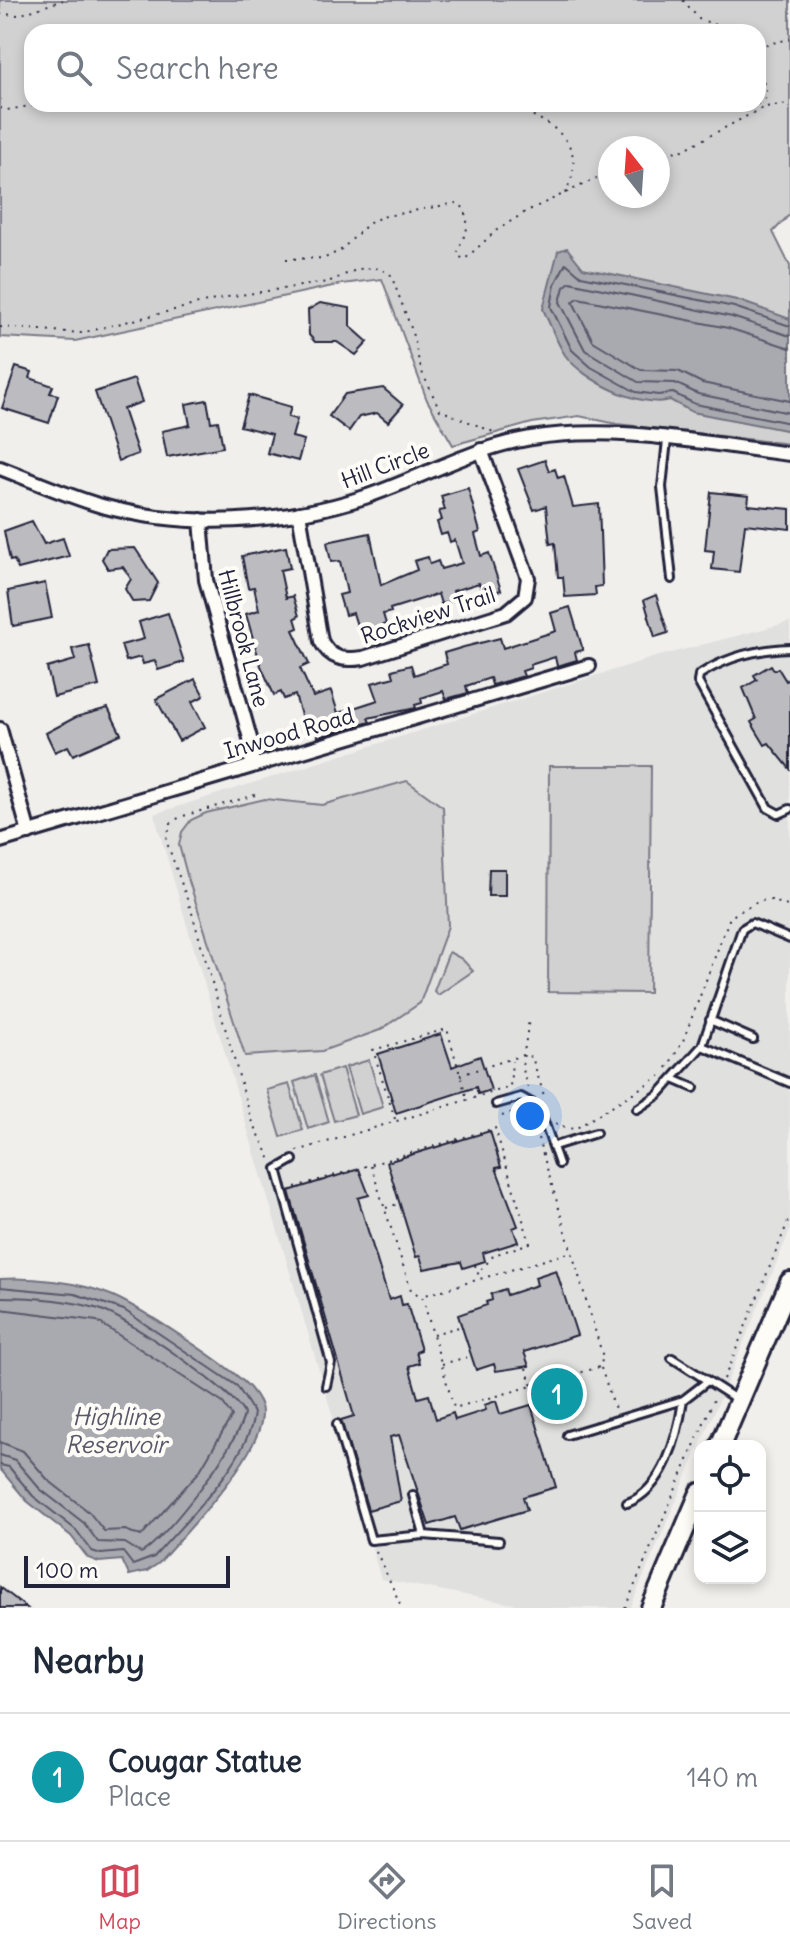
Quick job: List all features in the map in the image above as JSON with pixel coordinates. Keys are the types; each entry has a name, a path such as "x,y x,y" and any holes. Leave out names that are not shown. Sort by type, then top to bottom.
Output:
{"main road":[{"path":"723,1440 790,1282"},
{"path":"651,1608 694,1507"}],"street":[{"name":"Hill Circle","path":"0,468 105,506 201,520 299,513 367,496 481,450 513,442 582,434 790,454"},
{"name":"Rockview Trail","path":"299,513 321,641 333,656 346,661 363,658 506,613 525,597 528,578 481,450"},
{"name":"Hillbrook Lane","path":"201,520 206,580 253,749 251,765"},
{"name":"Inwood Road","path":"0,841 589,666"},
{"path":"0,729 29,833"}],"lane":[{"path":"667,440 662,487 672,579"},
{"path":"790,648 762,649 712,666 699,675 698,682 768,808 779,814 790,809"},
{"path":"637,1109 658,1095 702,1046 742,929 752,923 790,939"},
{"path":"710,1020 753,1039"},
{"path":"702,1046 790,1083"},
{"path":"673,1079 694,1088"},
{"path":"496,1104 521,1097 530,1100 545,1120 559,1164"},
{"path":"554,1146 596,1133"},
{"path":"293,1160 277,1169 331,1363 326,1386"},
{"path":"672,1358 705,1383 739,1401"},
{"path":"567,1435 683,1400 705,1383"},
{"path":"627,1503 641,1498 655,1483 680,1426 683,1400"},
{"path":"337,1424 371,1540 424,1535 499,1541"},
{"path":"413,1495 424,1535"}],"path":[{"path":"0,14 19,15 63,0"},
{"path":"683,0 699,19 713,24"},
{"path":"766,44 790,39"},
{"path":"766,107 790,104"},
{"path":"0,108 24,107"},
{"path":"526,112 562,134 574,154 576,174 564,195"},
{"path":"670,152 683,150 755,112"},
{"path":"286,259 325,258 381,217 456,203 464,208 468,226 457,254 464,260 497,230 598,178"},
{"path":"0,327 81,333 227,297 328,282 358,269 379,268 391,275 411,328 421,370 440,410 513,442"},
{"path":"255,795 180,817 171,823 166,840 192,913 251,1118 264,1151 277,1169"},
{"path":"554,1121 560,1127 575,1129 659,1077 683,1041 730,917 759,901 771,900 790,907"},
{"path":"529,1019 523,1055 530,1100"},
{"path":"396,1121 373,1050 447,1029 467,1100"},
{"path":"460,1075 523,1055 532,1057 545,1099"},
{"path":"298,1151 510,1087 512,1060"},
{"path":"502,1116 522,1109"},
{"path":"535,1127 603,1357 600,1367 613,1410 626,1406"},
{"path":"284,1194 295,1187 495,1128 530,1243 494,1255 478,1273"},
{"path":"371,1164 411,1290 422,1296 572,1252"},
{"path":"385,1208 400,1203"},
{"path":"625,1608 790,1217"},
{"path":"475,1265 480,1279"},
{"path":"422,1296 454,1408 600,1367"},
{"path":"433,1334 459,1327"},
{"path":"441,1365 468,1357"},
{"path":"526,1368 532,1386"},
{"path":"371,1540 402,1608"}],"shaded area":[{"path":"0,0 790,0 790,214 773,232 790,266 790,444 617,424 579,416 532,423 453,445 427,400 382,279 342,284 75,341 0,337"},
{"path":"790,622 790,1230 702,1440 694,1440 694,1459 630,1608 534,1608 381,1579 154,814 655,657"},
{"path":"549,766 651,766 649,993 548,992"},
{"path":"407,781 443,807 448,926 420,1003 380,1030 322,1051 245,1056 187,875 179,845 182,832 191,820 206,813 265,799 322,805"},
{"path":"449,952 462,959 473,971 438,995 434,991"},
{"path":"369,1060 383,1107 360,1114 346,1067"},
{"path":"342,1068 356,1115 334,1121 320,1075"},
{"path":"315,1075 329,1122 308,1129 294,1082"},
{"path":"289,1084 303,1130 281,1137 267,1090"}],"water":[{"path":"567,248 583,268 737,300 790,319 790,431 692,412 670,400 658,402 629,396 585,374 565,355 543,309 558,251"},
{"name":"Highline Reservoir","path":"0,1279 69,1283 121,1300 160,1322 224,1366 250,1388 259,1401 262,1415 258,1432 236,1472 187,1532 159,1563 147,1571 129,1575 122,1560 99,1562 88,1558 71,1536 27,1501 0,1469"}],"building":[{"path":"320,303 350,308 350,326 368,342 356,355 337,342 315,342 309,335 308,310"},
{"path":"16,367 32,372 30,378 53,386 50,393 58,395 49,423 2,408"},
{"path":"134,379 142,402 123,409 138,454 118,461 95,392"},
{"path":"383,388 403,405 388,422 377,413 359,417 349,431 329,416 345,394"},
{"path":"249,395 291,407 288,417 297,419 292,437 304,440 298,461 267,453 272,434 240,426"},
{"path":"207,400 211,422 218,421 223,447 167,457 162,431 190,425 186,404"},
{"path":"545,460 549,471 555,469 558,478 564,476 573,507 599,504 602,586 595,587 596,595 565,597 563,577 558,577 555,543 550,544 546,506 534,510 518,469"},
{"path":"468,488 480,532 475,534 481,556 489,553 501,590 483,595 479,583 453,591 455,600 441,604 438,594 390,609 391,612 383,614 386,624 359,632 353,613 345,615 339,595 347,593 340,561 331,562 327,542 370,533 381,585 417,570 414,561 428,557 430,564 438,561 441,569 462,563 455,540 450,542 447,533 441,535 437,522 442,520 439,511 445,510 441,496"},
{"path":"711,492 749,496 748,505 790,509 790,529 745,524 739,572 712,569 714,551 705,550"},
{"path":"32,521 44,544 63,538 69,556 18,569 14,560 10,561 4,531"},
{"path":"286,547 290,568 280,570 286,598 293,596 299,616 295,618 298,628 293,630 309,664 300,668 313,697 331,691 338,713 378,700 372,683 394,677 392,670 411,665 414,675 447,664 444,653 500,638 503,648 556,631 551,613 570,607 583,650 575,652 577,660 557,666 555,657 530,665 531,668 522,671 524,676 492,685 490,678 466,686 468,693 446,699 443,691 421,698 422,703 415,705 416,708 368,718 370,722 318,737 316,729 306,732 295,695 284,699 281,692 274,695 261,666 246,614 259,610 254,587 248,588 242,556"},
{"path":"135,548 158,583 149,601 133,602 125,589 131,579 123,567 108,569 102,559 107,549"},
{"path":"45,583 52,618 13,626 8,591"},
{"path":"656,595 668,633 655,637 644,600"},
{"path":"168,613 184,662 158,670 155,661 143,664 141,657 126,661 121,645 144,639 139,622"},
{"path":"89,645 99,686 54,697 47,668 75,660 72,649"},
{"path":"771,665 774,670 778,668 786,681 790,679 790,769 769,743 765,745 751,722 756,719 743,688 757,680 754,675"},
{"path":"195,679 204,696 192,702 205,727 179,741 156,699"},
{"path":"108,708 121,734 73,755 68,746 55,752 46,733 76,717"},
{"path":"489,869 505,869 505,896 488,896"},
{"path":"441,1034 452,1067 480,1056 491,1090 478,1094 476,1087 396,1113 378,1054"},
{"path":"490,1131 501,1167 496,1168 518,1226 513,1228 518,1242 483,1253 485,1261 463,1268 461,1262 424,1269 420,1256 416,1257 387,1162"},
{"path":"359,1169 369,1195 358,1198 389,1300 400,1296 402,1305 407,1304 421,1350 416,1352 419,1363 409,1366 418,1398 429,1395 436,1419 453,1413 455,1420 486,1410 484,1405 496,1401 500,1414 531,1405 556,1487 523,1497 527,1510 460,1530 455,1517 429,1525 399,1435 390,1437 401,1501 368,1510 341,1420 354,1416 289,1191"},
{"path":"556,1270 577,1335 524,1352 529,1366 496,1371 494,1364 476,1370 458,1315 487,1305 486,1302 492,1300 491,1294 505,1289 507,1295 537,1285 535,1277"},
{"path":"0,1587 27,1608 0,1608"}],"place":[{"name":"Cougar Statue","path":"557,1394"}]}
